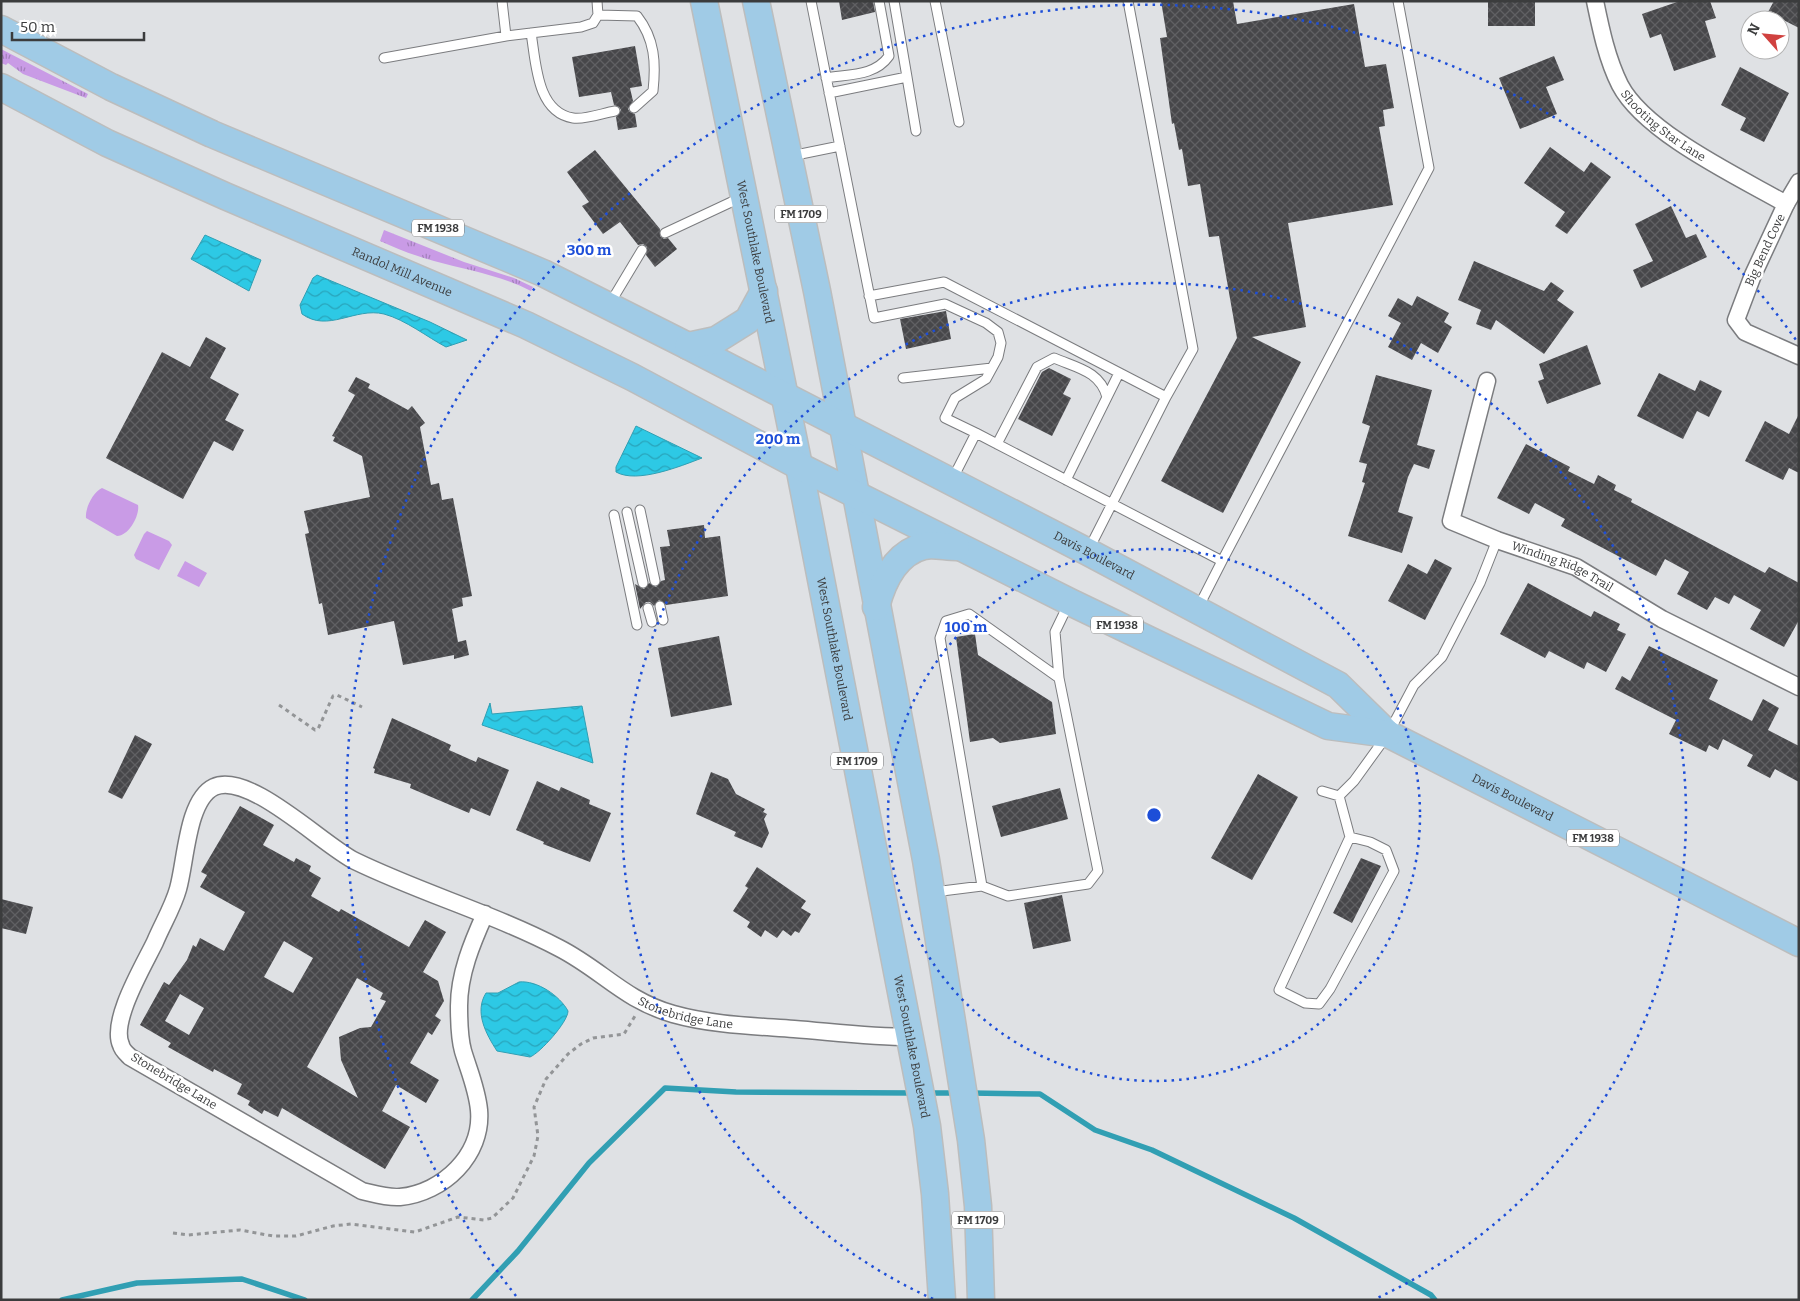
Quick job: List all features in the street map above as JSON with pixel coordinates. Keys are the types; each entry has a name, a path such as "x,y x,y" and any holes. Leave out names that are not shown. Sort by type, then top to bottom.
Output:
{"main road":[{"name":"West Southlake Boulevard","path":"704,1 799,466 927,1126 935,1194 942,1300"},
{"name":"FM 1709","path":"756,1 843,427 854,494 931,892 971,1140 978,1206 980,1300"},
{"name":"FM 1938","path":"1,29 111,87 212,134 543,273 784,397"},
{"name":"Randol Mill Avenue","path":"1,87 107,143 225,196 526,325 632,377 799,466"},
{"path":"688,346 716,340 748,320 764,291"},
{"name":"Davis Boulevard","path":"784,397 1088,552 1338,684 1388,734 1799,942"},
{"name":"Davis Boulevard","path":"799,466 1070,602 1328,726 1388,734"},
{"path":"876,608 881,587 892,569 907,553 926,545 964,548"}],"street":[{"name":"Shooting Star Lane","path":"1595,1 1604,43 1621,86 1652,123 1691,149 1786,204"},
{"name":"Big Bend Cove","path":"1799,182 1786,204 1745,293 1736,320 1745,332 1799,356"},
{"name":"Winding Ridge Trail","path":"1487,381 1450,521 1576,568 1662,619 1799,687"},
{"name":"Stonebridge Lane","path":"485,914 471,947 459,1004 462,1049 476,1089 479,1112 478,1131 471,1151 454,1174 443,1182 415,1194 400,1197 382,1196 362,1191 130,1057 121,1046 118,1035 122,1012 178,891 194,812 200,799 217,786 230,784 241,787 287,812 326,843 354,861 485,914 567,953 641,1002 675,1014 737,1025 912,1046"}],"lane":[{"path":"502,1 506,36"},
{"path":"384,58 506,36 581,27 593,23 598,15 597,1"},
{"path":"811,1 874,318 945,304 986,323 998,332 1001,343 998,357 986,379 955,398 946,418 1222,561"},
{"path":"826,78 867,72 882,66 890,56 879,1"},
{"path":"894,1 916,131"},
{"path":"935,1 959,122"},
{"path":"1088,552 1166,397 1193,349 1128,1"},
{"path":"1198,609 1429,168 1398,1"},
{"path":"598,15 637,16 648,30 655,54 653,91 634,108"},
{"path":"531,33 544,95 550,104 561,114 574,118 615,111"},
{"path":"830,93 908,77"},
{"path":"789,156 840,146"},
{"path":"665,233 744,196"},
{"path":"608,307 642,250"},
{"path":"869,296 944,282 1166,397"},
{"path":"997,444 1037,367 1054,358 1092,375 1103,383 1107,397"},
{"path":"903,378 992,368"},
{"path":"1066,480 1119,372"},
{"path":"951,482 976,433"},
{"path":"640,510 655,582"},
{"path":"627,512 643,583"},
{"path":"614,515 637,625"},
{"path":"1339,796 1354,781 1388,734 1414,685 1442,658 1480,583 1497,540"},
{"path":"931,892 982,886 1008,896 1088,884 1098,871 1059,678 1054,632 1070,602"},
{"path":"660,606 663,620"},
{"path":"648,608 652,622"},
{"path":"982,886 940,638 946,621 968,614 1059,678"},
{"path":"1322,790 1339,796"},
{"path":"1339,796 1350,836 1279,990 1305,1003 1319,1004 1330,989 1394,871 1386,850 1370,842 1350,836"}],"path":[{"path":"279,705 315,730 319,728 333,696 337,695 362,707"}],"green space":[{"path":"1,49 88,94 86,98 23,74 8,63 6,65 1,63"},
{"path":"384,230 464,262 514,278 533,287 531,291 495,277 413,255 380,241"},
{"path":"102,488 138,505 133,524 126,533 117,536 86,518 90,501"},
{"path":"147,531 169,541 172,545 159,570 136,559 134,555"},
{"path":"185,561 207,573 199,587 177,576"}],"water":[{"path":"205,235 261,260 249,291 191,259"},
{"path":"317,275 430,322 467,340 446,347 408,324 384,314 363,314 332,321 312,319 302,314 300,305 313,278"},
{"path":"636,426 702,458 647,475 635,476 616,472 616,467"},
{"path":"490,703 492,714 582,706 593,763 482,725"},
{"path":"519,982 540,986 547,990 560,1000 568,1011 567,1016 553,1037 530,1057 497,1051 489,1037 481,1015 481,1008 486,993 498,993"}],"building":[{"path":"839,1 873,1 875,12 842,20"},
{"path":"1161,1 1233,1 1237,24 1354,4 1365,67 1386,64 1394,108 1383,110 1385,126 1379,127 1393,205 1288,223 1306,327 1252,337 1301,362 1223,513 1161,481 1237,338 1219,236 1209,237 1200,184 1188,186 1182,149 1179,150 1174,123 1172,124 1160,38 1167,37"},
{"path":"1488,1 1535,1 1535,26 1488,26"},
{"path":"1680,1 1710,1 1716,18 1705,21 1716,57 1674,71 1661,34 1650,38 1642,14"},
{"path":"1774,1 1799,1 1799,28 1790,23 1790,10 1769,10"},
{"path":"635,46 642,86 630,88 633,101 628,109 635,114 637,127 618,130 616,117 621,110 614,105 611,92 579,97 572,57"},
{"path":"1554,56 1564,80 1546,87 1557,114 1520,129 1499,78"},
{"path":"1740,67 1789,93 1764,142 1740,130 1746,118 1721,105"},
{"path":"1550,147 1584,172 1591,162 1611,177 1567,234 1555,226 1565,212 1524,183"},
{"path":"595,150 660,229 660,236 664,239 668,238 677,249 655,267 646,255 647,247 643,244 638,245 620,222 603,234 582,206 589,202 567,172"},
{"path":"1671,206 1686,238 1696,234 1707,257 1641,288 1633,270 1653,261 1635,224"},
{"path":"1474,261 1544,291 1551,282 1564,291 1557,300 1574,312 1544,354 1496,320 1491,330 1476,324 1481,310 1458,300"},
{"path":"1417,296 1449,313 1444,322 1452,327 1438,353 1421,343 1412,360 1388,347 1401,323 1388,316 1398,298 1412,306"},
{"path":"946,311 951,339 906,349 900,319"},
{"path":"206,337 226,348 210,378 239,394 225,420 244,430 233,451 214,441 183,499 106,458 162,352 190,367"},
{"path":"1587,345 1601,384 1547,404 1538,381 1544,379 1539,364"},
{"path":"1049,368 1071,379 1063,394 1071,398 1052,436 1018,419 1042,372"},
{"path":"1659,373 1695,391 1700,380 1722,391 1709,417 1697,411 1683,439 1637,416"},
{"path":"1376,375 1432,390 1417,445 1435,450 1429,469 1414,464 1408,477 1398,512 1413,517 1402,553 1348,536 1365,483 1362,482 1367,464 1359,462 1370,426 1362,423"},
{"path":"356,377 370,384 368,388 408,410 412,406 425,423 420,427 431,485 439,483 442,500 453,498 472,596 462,598 463,606 452,609 458,642 466,640 469,655 454,659 454,655 403,665 394,621 328,635 322,603 319,604 305,534 309,533 304,511 370,497 362,456 333,441 335,437 332,436 355,395 348,391"},
{"path":"1799,414 1799,473 1789,468 1783,480 1745,461 1765,421 1789,434"},
{"path":"1526,444 1570,467 1568,471 1594,484 1598,475 1616,485 1614,490 1632,499 1631,502 1765,573 1769,567 1799,583 1799,620 1784,647 1750,629 1761,610 1734,595 1729,604 1715,597 1707,610 1677,594 1689,572 1665,559 1656,576 1561,526 1565,519 1535,503 1529,514 1497,498"},
{"path":"704,525 705,538 720,536 728,596 666,605 659,600 654,606 650,602 646,602 640,609 635,584 644,589 649,583 656,587 661,581 665,580 660,547 670,546 667,530"},
{"path":"1435,559 1452,568 1425,620 1388,601 1408,564 1427,574"},
{"path":"1528,583 1591,617 1594,611 1620,624 1617,630 1626,634 1606,672 1587,662 1584,669 1549,651 1545,658 1500,634"},
{"path":"975,634 978,655 1052,702 1056,734 1000,743 993,738 970,742 956,637"},
{"path":"719,636 732,705 671,717 658,648"},
{"path":"1649,646 1718,680 1709,699 1752,721 1763,699 1779,708 1768,730 1799,746 1799,782 1775,769 1770,778 1747,766 1753,755 1723,739 1718,750 1709,745 1706,752 1669,734 1676,720 1615,689 1622,676 1630,681"},
{"path":"392,718 451,745 449,750 476,762 478,757 509,770 490,816 471,808 469,813 410,788 411,784 374,773 375,769 373,768"},
{"path":"135,735 152,744 122,799 108,792"},
{"path":"711,772 728,779 736,794 765,809 763,812 767,814 764,819 769,833 762,848 734,836 736,832 696,814"},
{"path":"1258,774 1298,797 1252,880 1211,858"},
{"path":"537,781 559,791 561,787 590,800 589,804 611,813 590,862 543,844 544,842 516,830"},
{"path":"1060,788 1068,819 1001,837 992,806"},
{"path":"240,806 274,825 263,845 294,862 296,858 311,866 309,871 321,878 311,896 339,912 341,909 409,947 425,920 446,932 423,972 438,981 444,1001 435,1016 441,1020 432,1035 428,1032 410,1063 439,1080 426,1103 396,1085 382,1111 410,1127 385,1169 282,1108 278,1117 264,1110 262,1114 248,1105 250,1101 237,1094 242,1084 214,1069 213,1072 168,1047 171,1043 140,1025 164,982 169,985 187,960 193,945 196,947 200,938 224,951 245,912 200,887 207,875 201,872","holes":["284,941 313,958 293,993 264,977","357,978 383,993 380,999 386,1001 371,1027 360,1028 339,1037 341,1060 358,1098 307,1067","180,994 204,1008 189,1035 165,1021"]},
{"path":"1361,858 1381,866 1352,923 1333,913"},
{"path":"757,867 806,901 801,908 811,914 799,933 795,931 791,936 783,930 777,938 765,930 761,937 747,927 750,922 733,911 748,888 745,886"},
{"path":"1062,895 1071,941 1033,949 1024,903"},
{"path":"1,899 33,907 26,934 1,928"}],"waterway":[{"path":"472,1300 518,1251 589,1163 665,1088 736,1092 913,1093"},
{"path":"927,1093 956,1093"},
{"path":"970,1093 1040,1094 1095,1130 1152,1150 1294,1218 1431,1295 1435,1300"},
{"path":"62,1300 137,1283 242,1279 305,1300"}]}
